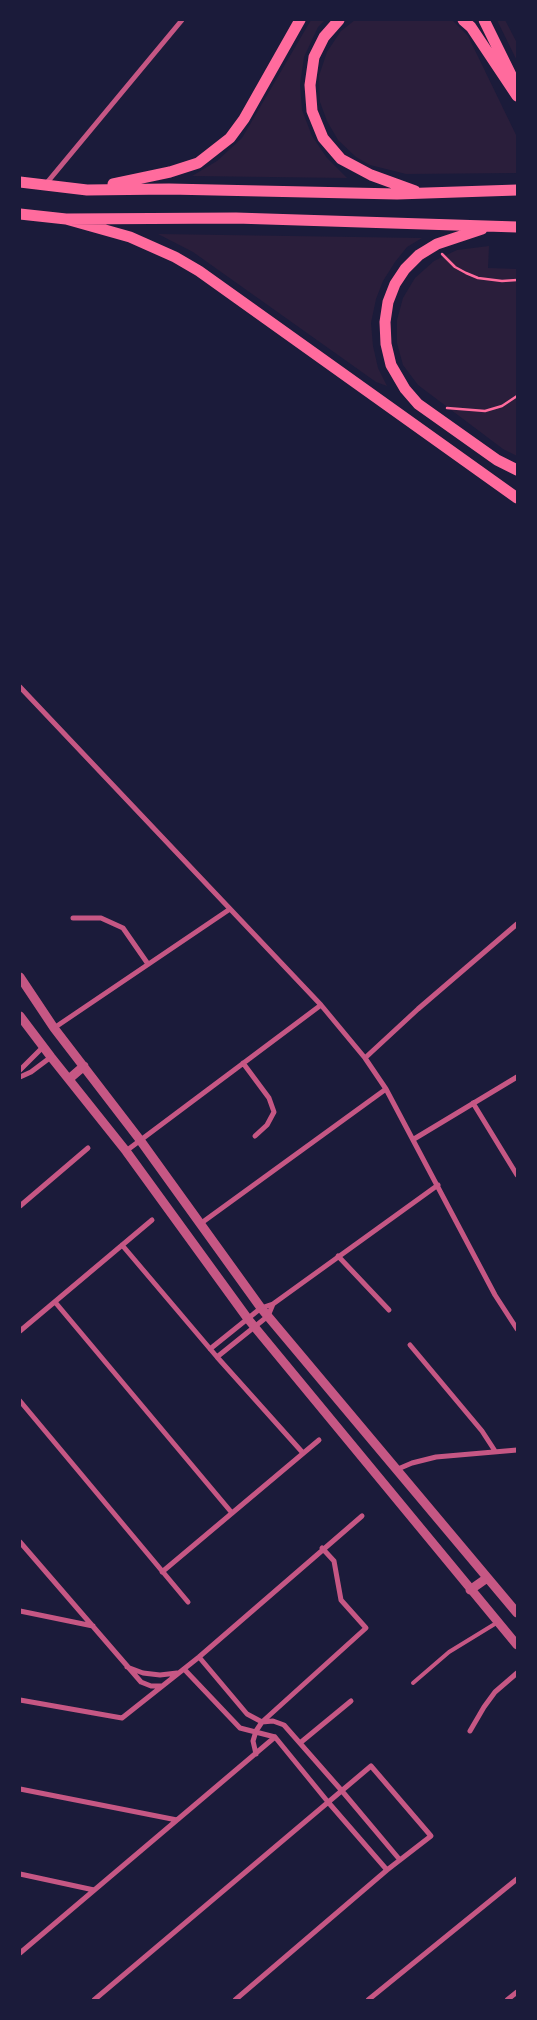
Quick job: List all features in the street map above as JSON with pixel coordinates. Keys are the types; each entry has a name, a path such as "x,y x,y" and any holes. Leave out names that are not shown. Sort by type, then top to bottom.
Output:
{"main road":[{"path":"88,190 170,172 198,163 216,151 230,138 244,120 300,20"},
{"path":"339,20 324,37 314,57 310,85 312,111 322,138 341,159 372,175 422,194"},
{"path":"463,20 471,27 517,96"},
{"path":"484,20 517,88"},
{"path":"20,182 88,190 169,189 422,194 517,190"},
{"path":"20,214 66,219 236,218 517,227"},
{"path":"66,219 130,237 175,257 200,271 517,498"},
{"path":"491,226 437,244 419,255 405,269 395,284 388,302 384,322 386,344 391,366 405,389 418,404 496,460 517,470"}],"street":[{"path":"45,185 182,20"},
{"path":"20,687 321,1005 365,1058 386,1089 414,1139 494,1295 517,1329"},
{"path":"54,1028 230,909"},
{"path":"73,918 101,918 123,928 148,964"},
{"path":"365,1058 418,1009 517,924"},
{"path":"20,977 54,1028 140,1140 268,1316 517,1613"},
{"path":"126,1151 321,1005"},
{"path":"20,1016 50,1057 126,1151 254,1327 517,1645"},
{"path":"20,1070 43,1047"},
{"path":"20,1077 31,1072 50,1057"},
{"path":"243,1063 269,1098 274,1112 268,1125 255,1136"},
{"path":"69,1079 84,1066"},
{"path":"414,1139 517,1077"},
{"path":"200,1224 386,1089"},
{"path":"473,1103 517,1174"},
{"path":"20,1206 88,1148"},
{"path":"210,1349 262,1308 273,1304 438,1185"},
{"path":"20,1331 152,1220"},
{"path":"122,1245 210,1349 303,1453"},
{"path":"338,1256 389,1310"},
{"path":"55,1302 232,1513"},
{"path":"217,1357 268,1316 273,1304"},
{"path":"410,1345 482,1431 495,1451"},
{"path":"20,1401 188,1602"},
{"path":"162,1572 319,1440"},
{"path":"398,1469 412,1463 436,1457 517,1450"},
{"path":"20,1700 122,1718 199,1657 322,1548 362,1516"},
{"path":"20,1542 141,1682 151,1686 162,1686"},
{"path":"256,1754 253,1741 256,1731 262,1722 366,1628 341,1600 334,1561 322,1548"},
{"path":"470,1590 487,1578"},
{"path":"20,1612 93,1626"},
{"path":"199,1657 247,1714 262,1722 273,1721 284,1725 342,1790 400,1860"},
{"path":"126,1666 143,1673 160,1676 178,1673"},
{"path":"184,1669 240,1728 275,1737 328,1802 388,1870"},
{"path":"470,1731 495,1692 517,1673"},
{"path":"300,1743 351,1701"},
{"path":"20,1953 275,1737"},
{"path":"94,2000 371,1766 431,1836 234,2000"},
{"path":"20,1789 177,1820"},
{"path":"20,1874 94,1890"},
{"path":"368,2000 517,1879"},
{"path":"507,2000 517,1992"}],"lane":[{"path":"413,1683 449,1652 498,1622"}],"path":[{"path":"437,244 443,256 466,274 478,278 502,281 517,280"},
{"path":"441,407 467,411 485,411 502,406 517,396"}],"shaded area":[{"path":"311,20 325,20 318,27 304,57 300,84 302,110 312,136 327,158 347,178 192,176 217,161 242,138"},
{"path":"355,20 452,20 468,36 517,137 517,173 406,174 370,165 356,157 338,140 327,121 320,102 319,76 327,52 341,31"},
{"path":"497,20 505,20 517,43 517,61"},
{"path":"158,234 422,238 407,247 395,262 383,281 376,299 371,323 373,346 378,368 387,386 376,382 193,252"},
{"path":"489,246 488,268 517,269 517,456 503,449 418,385 403,365 397,343 397,320 403,298 415,278 434,261 457,250"}]}
